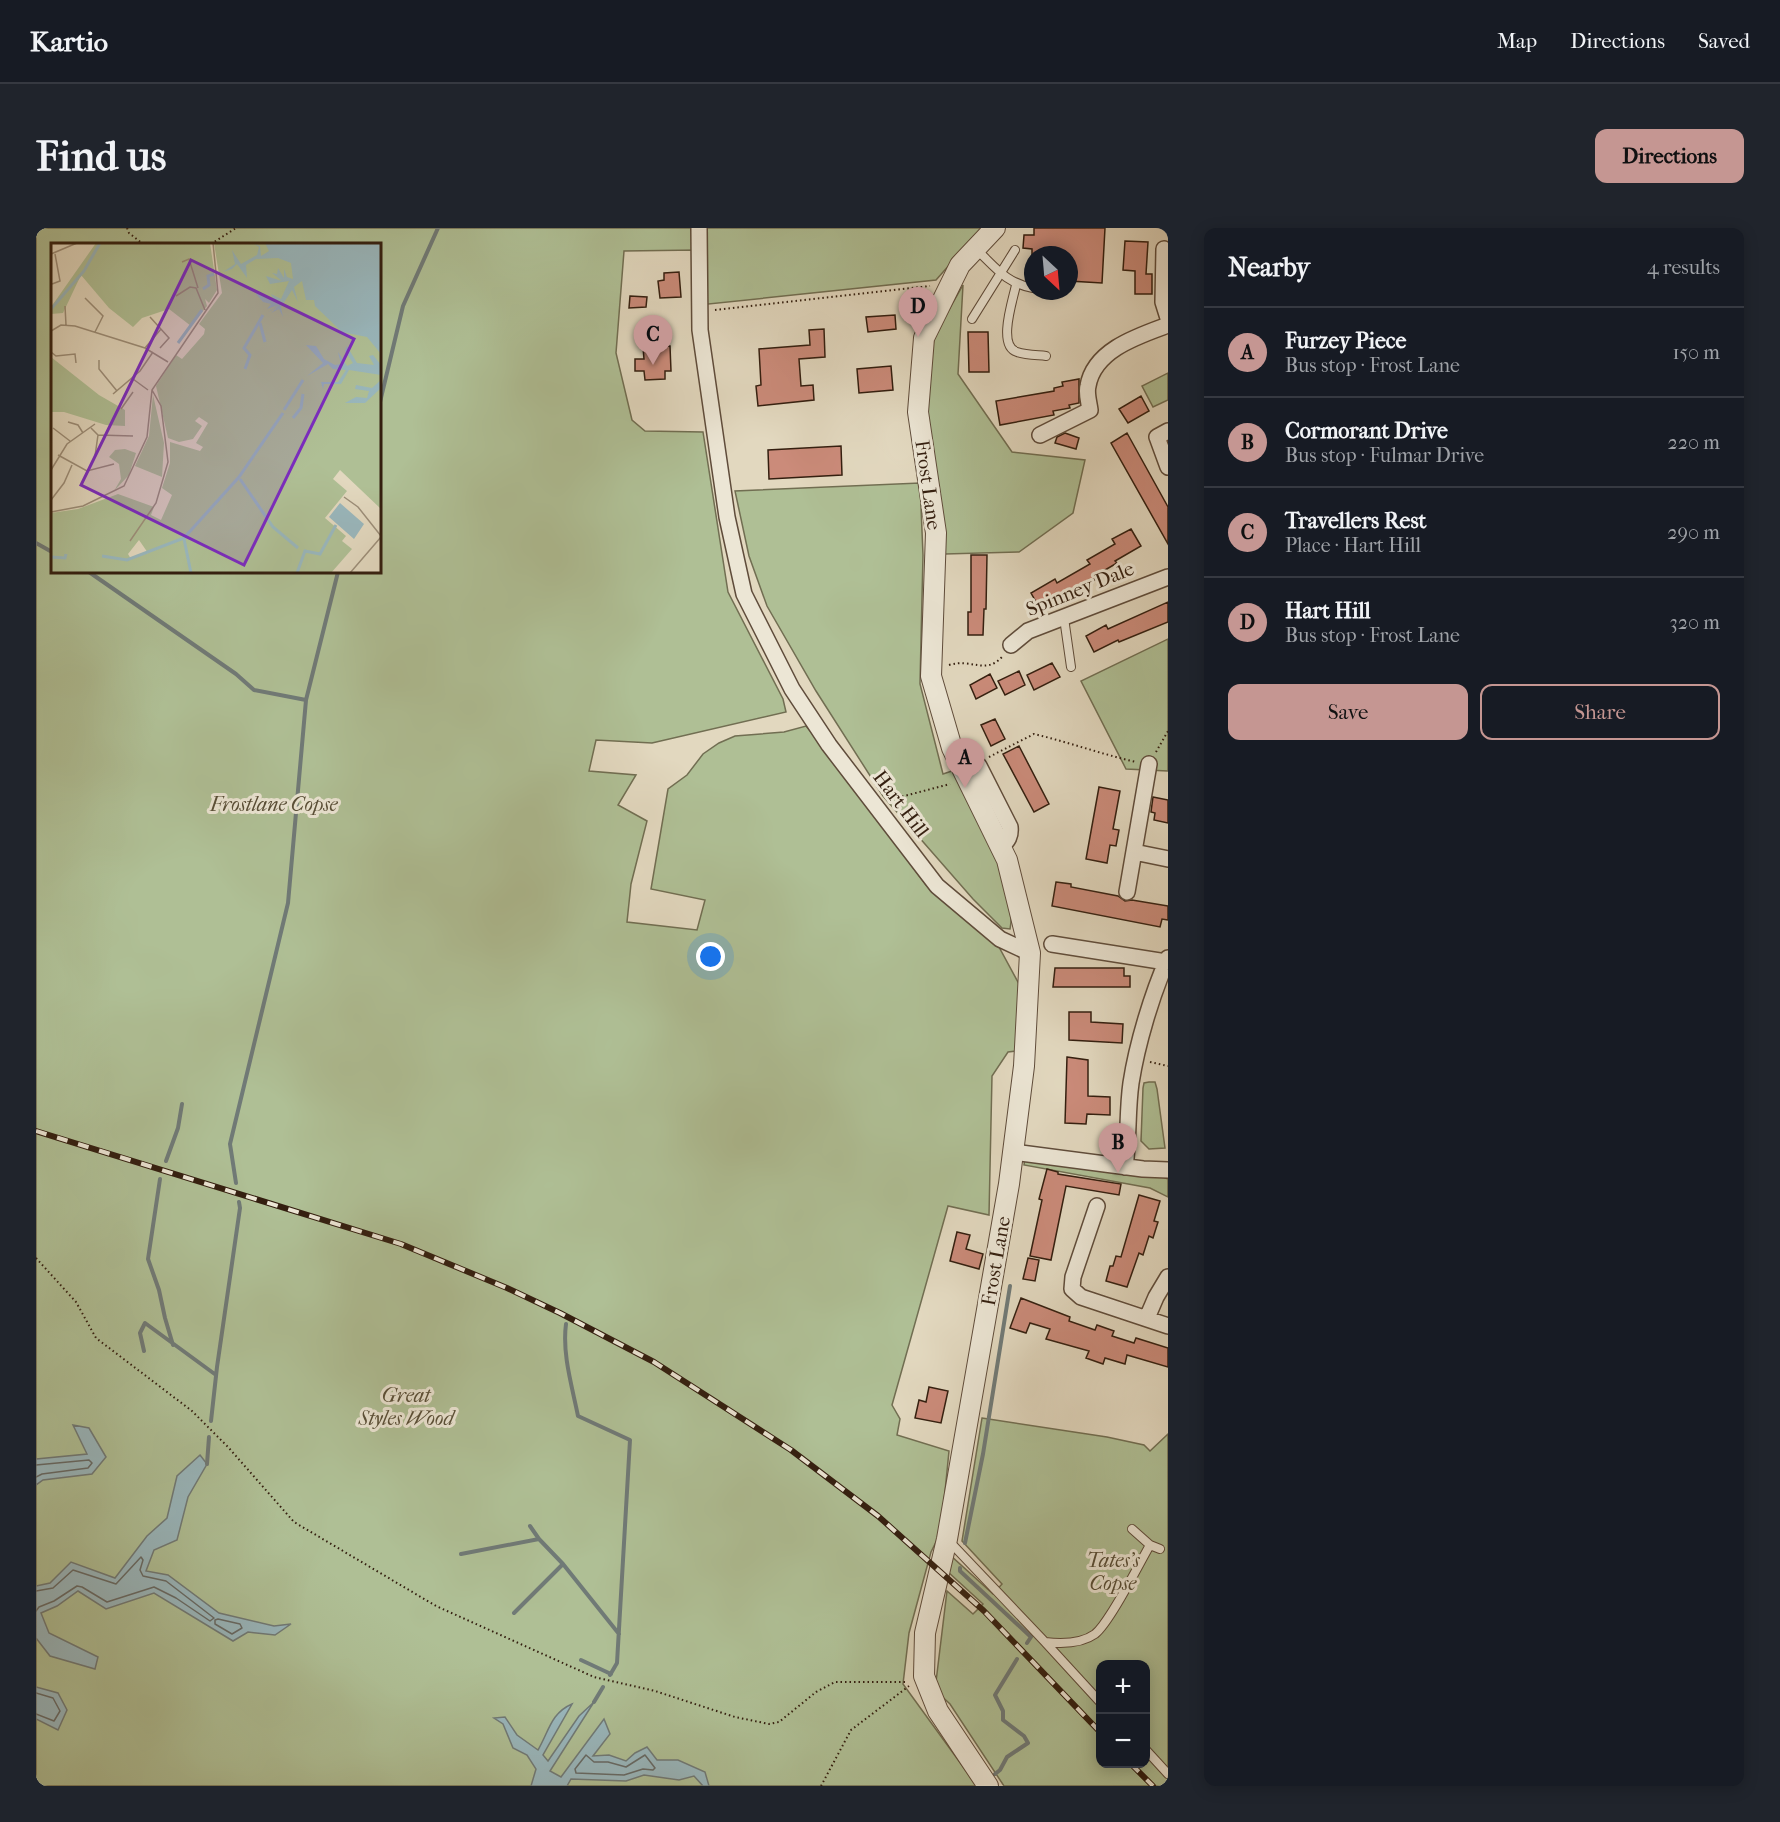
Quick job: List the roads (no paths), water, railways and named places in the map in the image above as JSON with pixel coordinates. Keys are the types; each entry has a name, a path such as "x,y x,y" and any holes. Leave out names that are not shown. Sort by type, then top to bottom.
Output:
{"street":[{"name":"Hart Hill","path":"699,228 700,330 727,518 744,594 792,689 829,745 937,886 1000,939 1030,953"},
{"name":"Frost Lane","path":"988,1786 938,1711 924,1676 925,1633 947,1539 1013,1152 1024,1066 1030,953 1007,860 967,768 952,748 931,676 936,533 918,412 924,338 960,265 995,228"},
{"path":"1164,249 1163,302 1168,318"},
{"path":"1040,435 1090,410 1087,388 1092,372 1100,360 1139,336 1168,325"},
{"path":"1168,431 1157,437 1168,467"},
{"name":"Spinney Dale","path":"1011,645 1028,632 1168,577"},
{"path":"1127,892 1149,764"},
{"path":"1134,852 1168,859"},
{"path":"1052,944 1167,960 1131,1084 1129,1141 1125,1167"},
{"path":"1013,1152 1125,1167 1168,1170"},
{"path":"1097,1206 1073,1277 1072,1289 1081,1297 1168,1326"},
{"path":"1147,1318 1168,1277"}],"lane":[{"path":"976,249 1016,285 1024,286"},
{"path":"972,319 1015,250"},
{"path":"1016,285 1006,332 1008,344 1015,352 1046,356"},
{"path":"1064,618 1071,667"},
{"path":"1132,1529 1150,1545 1160,1549"},
{"path":"947,1539 1096,1697"},
{"path":"1045,1642 1060,1644 1080,1641 1096,1633 1150,1545"},
{"path":"1150,1754 1168,1774"}],"water":[{"path":"73,1425 89,1428 106,1457 92,1474 43,1480 36,1485 36,1459 87,1454"},
{"path":"200,1455 207,1464 188,1497 177,1540 154,1550 146,1571 168,1575 219,1613 274,1626 291,1624 275,1635 248,1632 233,1641 154,1593 106,1609 78,1591 57,1606 41,1613 49,1633 98,1657 95,1669 50,1656 36,1638 36,1586 50,1583 71,1562 115,1578 147,1536 167,1518 177,1476"},
{"path":"36,1687 58,1693 67,1710 58,1730 36,1719"},
{"path":"594,1702 550,1771 561,1777 604,1719 610,1734 593,1756 609,1755 626,1761 647,1747 657,1760 678,1760 705,1772 709,1786 703,1786 694,1776 679,1780 644,1775 626,1781 571,1779 567,1786 531,1786 536,1769 527,1755 513,1748 503,1724 494,1718 505,1717 517,1735 538,1750 559,1712 572,1704 543,1755 548,1761 579,1716"}],"waterway":[{"path":"381,398 403,306 438,228"},
{"path":"36,543 51,551"},
{"path":"90,573 236,674 254,690 306,700"},
{"path":"236,1183 230,1144 288,903 306,700 338,573"},
{"path":"166,1161 178,1128 182,1104"},
{"path":"160,1179 148,1259 159,1290 173,1345"},
{"path":"211,1421 239,1202"},
{"path":"965,1543 983,1454 1010,1286"},
{"path":"144,1351 140,1333 145,1323 216,1375"},
{"path":"566,1324 566,1358 578,1416 630,1440 617,1663 610,1675"},
{"path":"207,1464 209,1437"},
{"path":"530,1526 619,1634"},
{"path":"461,1554 539,1539"},
{"path":"514,1613 563,1564"},
{"path":"960,1568 960,1571 1031,1637 1027,1643"},
{"path":"995,1774 1007,1757 1028,1743 1024,1736 1003,1720 1003,1711 995,1695 1017,1659"},
{"path":"581,1660 611,1674"},
{"path":"594,1702 603,1687"}],"railway":[{"path":"36,1131 401,1244 507,1288 654,1362 791,1450 878,1516 984,1611 1096,1728"},
{"path":"1135,1768 1153,1786"}],"place":[{"name":"Hart Hill","path":"918,337"},
{"name":"Travellers Rest","path":"653,365"},
{"name":"Furzey Piece","path":"965,788"},
{"name":"Cormorant Drive","path":"1118,1173"}],"park label":[{"name":"Frostlane Copse","path":"274,804"},
{"name":"Great Styles Wood","path":"406,1406"},
{"name":"Tates's Copse","path":"1113,1572"}]}
